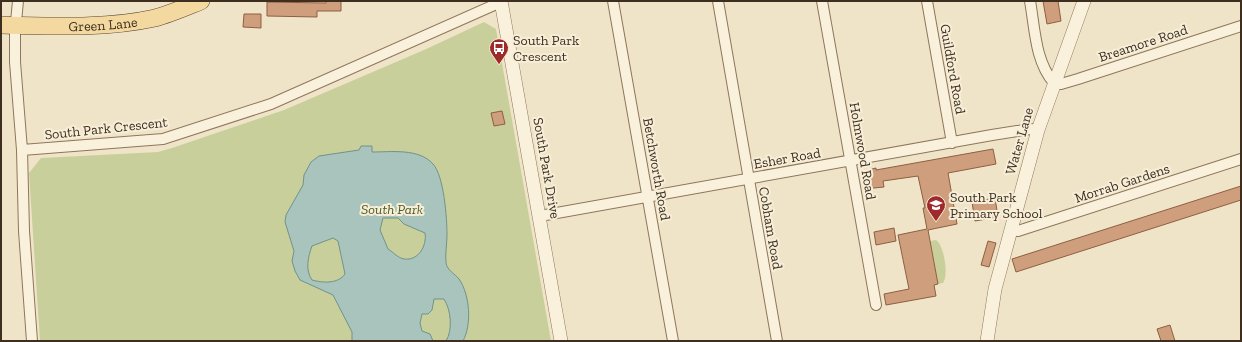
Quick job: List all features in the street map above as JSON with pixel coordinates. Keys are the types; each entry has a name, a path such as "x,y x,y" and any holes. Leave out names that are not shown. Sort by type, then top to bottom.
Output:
{"main road":[{"name":"Green Lane","path":"8,25 53,26 135,21 156,17 201,1"}],"street":[{"path":"18,1 8,25 15,62 22,150 24,230 32,341"},
{"name":"Betchworth Road","path":"613,1 673,341"},
{"name":"Cobham Road","path":"718,1 777,341"},
{"name":"Holmwood Road","path":"822,1 876,305"},
{"name":"Guildford Road","path":"927,1 952,143"},
{"path":"1030,1 1040,62 1045,73 1054,83"},
{"name":"Water Lane","path":"987,341 995,289 1038,130 1084,1"},
{"name":"South Park Crescent","path":"22,150 163,139 271,104 501,2"},
{"name":"South Park Drive","path":"501,2 561,341"},
{"name":"Breamore Road","path":"1054,83 1061,84 1078,79 1241,26"},
{"name":"Esher Road","path":"540,216 1030,129 1038,130"},
{"name":"Morrab Gardens","path":"1011,230 1018,231 1241,159"}],"green space":[{"name":"South Park","path":"484,22 496,29 551,341 40,341 29,173 41,158 158,152 172,148 284,110 424,50"},
{"path":"936,240 941,248 946,267 945,279 943,283 938,284 930,241"}],"water":[{"path":"361,146 372,146 372,152 413,153 427,159 437,170 442,187 446,218 446,263 451,272 459,279 466,293 469,318 463,341 446,341 450,331 450,314 444,299 434,299 432,310 428,314 422,314 420,323 422,331 430,334 433,341 352,341 352,332 333,295 300,280 295,271 292,261 294,251 285,222 286,215 303,185 304,175 311,162 319,156 359,150","holes":["383,218 398,218 404,224 425,233 425,242 418,255 409,259 404,259 388,249 380,230","333,238 338,241 345,274 338,280 330,282 312,280 308,272 308,259 312,246"]}],"building":[{"path":"326,1 341,1 341,11 317,11 317,17 267,16 267,2 326,3"},
{"path":"1043,1 1058,1 1061,21 1047,24"},
{"path":"244,14 261,14 261,28 243,27"},
{"path":"502,111 505,124 494,126 491,113"},
{"path":"993,149 996,164 948,173 957,224 928,230 938,284 934,285 936,296 886,305 884,294 909,289 898,235 927,229 923,208 925,208 918,176 883,181 884,187 871,188 868,170 876,168 876,170"},
{"path":"1241,186 1241,200 1016,272 1012,259"},
{"path":"995,198 998,217 975,221 972,202"},
{"path":"894,228 896,241 876,245 874,232"},
{"path":"988,241 996,243 989,267 981,265"},
{"path":"1170,325 1175,341 1161,341 1157,329"}],"place":[{"name":"South Park Crescent","path":"499,65"},
{"name":"South Park Primary School","path":"936,222"}]}
